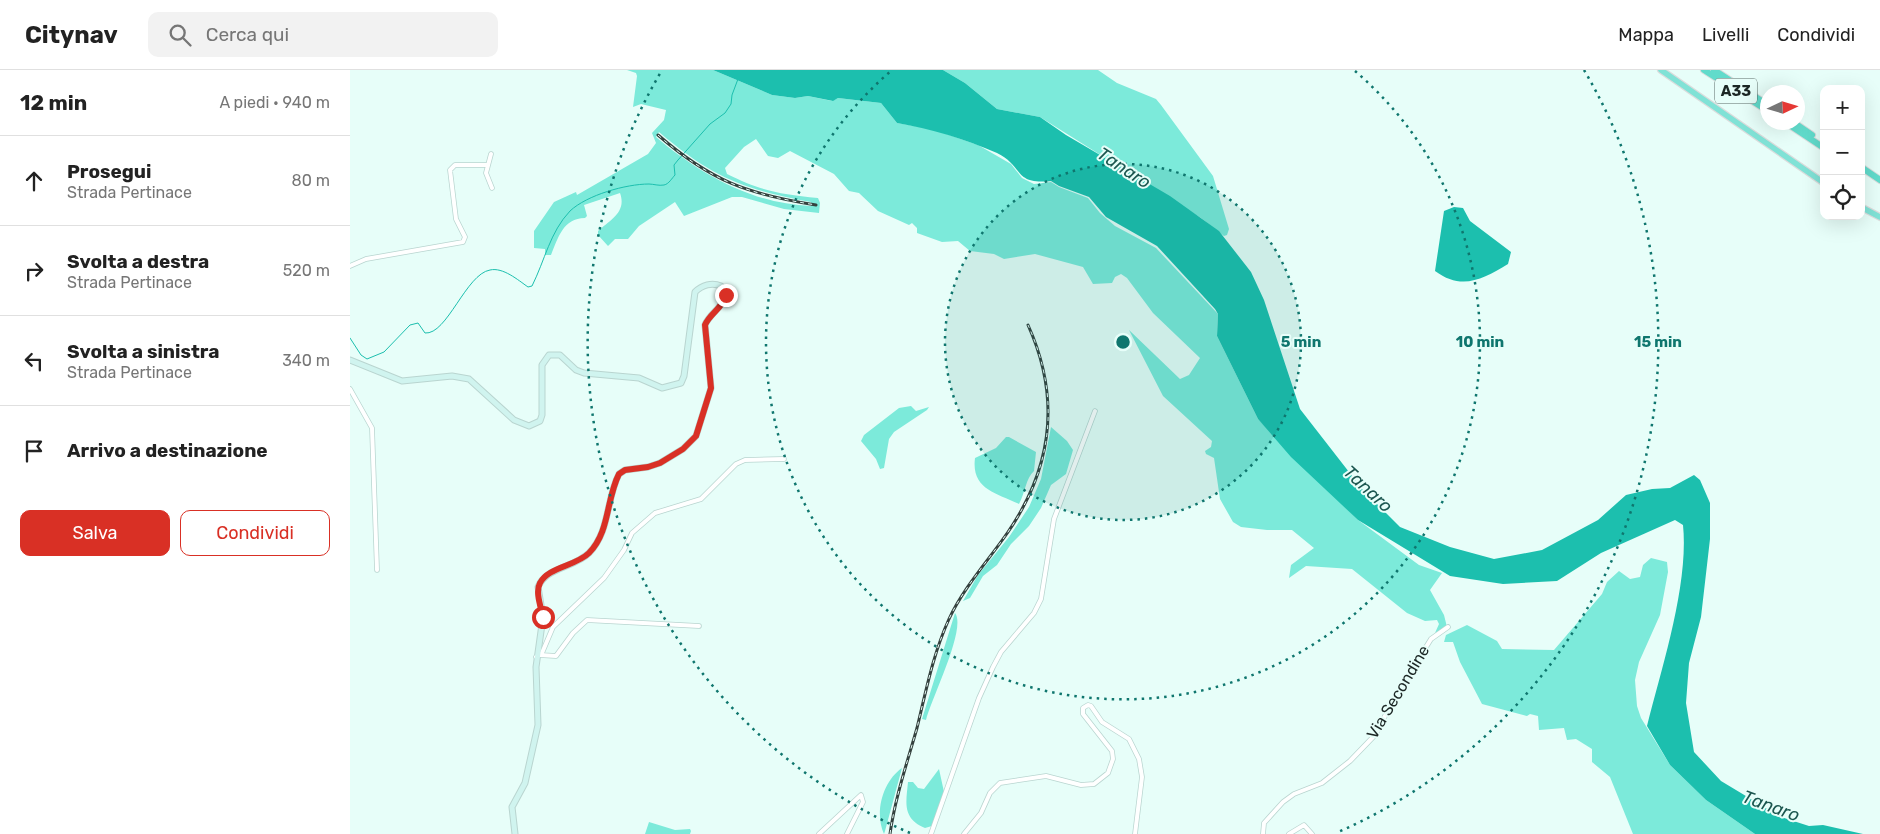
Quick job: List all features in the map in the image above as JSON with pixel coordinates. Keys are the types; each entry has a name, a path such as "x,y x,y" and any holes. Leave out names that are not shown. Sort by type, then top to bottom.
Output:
{"highway":[{"path":"1661,70 1820,180"},
{"name":"A33","path":"1704,70 1760,106"},
{"name":"A33","path":"1714,70 1760,100"},
{"path":"1805,129 1820,139"},
{"path":"1797,130 1820,145"},
{"path":"1865,170 1880,180"},
{"path":"1865,175 1880,184"},
{"path":"1865,209 1880,217"}],"main road":[{"path":"350,360 402,380 461,376 477,386 514,420 530,426 540,421 542,415 542,365 549,355 560,354 576,370 584,373 640,378 662,388 675,387 681,383 684,376 693,296 697,289 709,284 717,284 724,289 726,295 724,302 708,317 705,325 711,388 696,436 683,449 660,463 648,467 625,470 619,474 603,530 590,553 578,562 541,580 538,594 542,624 538,656 538,724 525,782 512,807 514,834"}],"street":[{"path":"491,154 486,174 492,188"},
{"path":"350,266 366,259 463,242 465,237 456,219 450,170 455,166 487,164"},
{"path":"350,389 372,428 377,570"},
{"path":"931,834 979,698 993,667 1001,652 1034,613 1041,599 1054,519 1095,411"},
{"path":"699,626 587,620 573,633 556,656 538,656 553,627 604,578 624,550 632,533 655,513 701,499 736,464 744,460 784,459"},
{"name":"Via Secondine","path":"1263,834 1264,823 1283,802 1294,794 1322,783 1350,761 1376,734 1392,702 1431,639 1448,627"},
{"path":"964,834 981,813 990,793 1000,783 1046,776 1088,786 1105,778 1111,768 1112,751 1110,746 1083,714 1083,708 1088,706 1091,706 1102,722 1129,739 1140,759 1142,777 1135,834"},
{"path":"819,834 861,796 863,802 847,834"},
{"path":"1289,834 1304,825 1312,834"}],"shaded area":[{"path":"627,70 713,70 772,95 795,98 808,96 832,101 838,98 881,103 897,123 932,129 978,145 1011,164 1022,178 1034,184 1051,182 1088,198 1100,213 1115,226 1156,248 1218,314 1217,336 1258,419 1358,520 1419,565 1442,573 1430,590 1444,615 1447,627 1435,633 1439,624 1437,620 1425,621 1407,613 1352,569 1306,566 1289,578 1291,565 1314,548 1292,530 1241,527 1233,522 1220,499 1214,458 1206,454 1205,451 1211,447 1212,441 1163,396 1129,330 1180,379 1189,375 1200,358 1153,313 1127,278 1121,274 1115,277 1112,283 1093,284 1083,267 1035,254 1004,259 994,254 970,251 958,241 942,242 917,233 917,228 912,223 909,225 878,211 859,193 849,191 834,174 790,151 778,158 768,156 756,139 744,147 725,168 727,174 771,191 818,198 820,203 819,213 784,209 742,197 732,197 684,216 675,202 639,226 628,239 615,239 608,246 598,235 598,231 619,210 622,200 620,193 584,205 587,216 571,221 566,225 551,255 545,255 545,249 534,248 534,231 554,202 576,192 577,195 648,154 656,143 652,133 664,120 666,110 641,104 633,107 636,73","holes":["659,132 696,161 730,179 766,192 811,202 811,206 768,200 728,185 673,151 656,137"]},
{"path":"713,70 943,70 965,83 997,109 1040,117 1066,135 1170,196 1219,231 1251,272 1264,300 1300,409 1363,490 1400,527 1450,547 1494,559 1542,550 1598,520 1626,495 1652,489 1670,488 1694,475 1700,480 1710,503 1710,539 1701,617 1689,663 1686,703 1694,752 1721,781 1781,817 1809,826 1823,825 1863,834 1755,834 1706,800 1670,765 1647,726 1667,652 1678,599 1684,548 1683,525 1675,520 1601,553 1557,581 1503,584 1450,576 1358,520 1291,457 1258,419 1217,336 1218,314 1215,309 1157,246 1106,217 1089,197 1059,186 1051,181 1030,180 1024,177 1006,158 973,143 936,131 897,123 881,103 838,98 833,101 808,96 795,98 772,95"},
{"path":"943,70 1098,70 1117,83 1156,99 1213,176 1229,229 1227,235 1224,236 1201,218 1040,117 997,109 965,83"},
{"path":"1454,207 1463,208 1470,221 1511,252 1508,264 1481,278 1463,282 1445,277 1435,271 1444,211"},
{"path":"911,406 916,411 929,407 894,432 889,439 884,468 880,469 876,459 861,441 864,435 899,408"},
{"path":"1051,427 1067,441 1073,450 1066,474 1051,485 1041,508 1029,526 1011,544 997,565 983,576 970,598 963,601 978,575 1009,537 1029,507 1041,479"},
{"path":"1006,437 1036,452 1034,471 1029,478 1019,504 987,488 977,477 975,468 975,458 996,448"},
{"path":"1651,558 1667,562 1668,572 1660,615 1639,662 1635,680 1637,706 1641,718 1670,765 1706,800 1755,834 1633,834 1610,777 1592,762 1592,749 1576,739 1567,740 1564,728 1539,730 1538,716 1530,714 1527,716 1482,704 1460,662 1453,642 1444,642 1446,635 1467,625 1497,641 1502,649 1554,650 1602,594 1607,582 1619,571 1630,579 1640,577 1643,565"},
{"path":"955,613 957,621 956,633 952,648 926,720 922,719"},
{"path":"902,768 884,834 880,816 882,798 890,781"},
{"path":"939,769 944,792 932,826 925,828 912,820 909,815 906,803 908,782 913,782 918,788 924,789"},
{"path":"649,822 675,830 690,829 691,831 690,834 645,834"}],"waterway":[{"path":"350,338 361,355 367,359 384,352 410,325 418,323 425,333 433,331 441,325 473,282 481,274 490,270 500,270 528,287 532,286 557,228 570,211 596,195 618,188 666,184 675,175 674,165 678,160 710,124 725,113 731,104 738,79"}],"railway":[{"path":"658,135 695,164 731,183 770,196 816,205"},
{"path":"890,834 898,794 930,673 943,632 962,596 1008,532 1023,507 1035,482 1043,457 1048,405 1045,379 1028,325"}],"route":[{"path":"543,617 538,594 541,580 554,572 578,562 590,553 603,530 616,479 619,474 625,470 648,467 660,463 683,449 696,436 711,388 704,333 705,325 708,317 724,302 726,295"}],"water label":[{"name":"Tanaro","path":"1124,168"},
{"name":"Tanaro","path":"1368,489"},
{"name":"Tanaro","path":"1771,806"}]}
